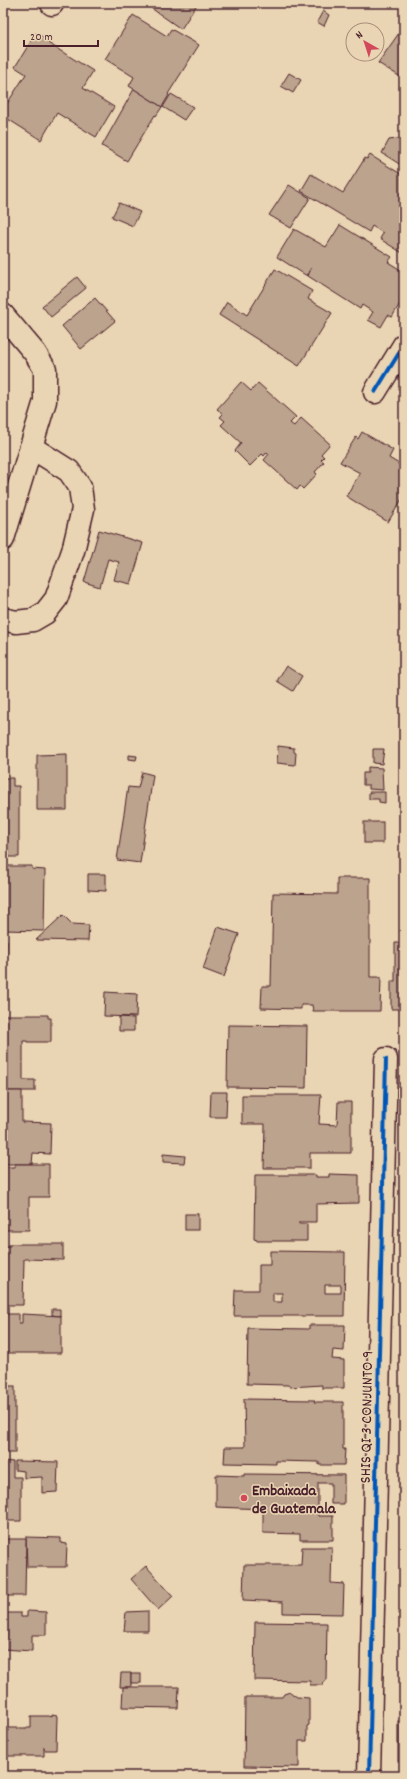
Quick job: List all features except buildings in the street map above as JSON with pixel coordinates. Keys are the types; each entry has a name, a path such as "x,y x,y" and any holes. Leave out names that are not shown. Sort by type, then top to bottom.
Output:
{"street":[{"path":"3,315 35,353 44,369 46,401 3,539"},
{"path":"375,392 404,345"},
{"path":"3,619 16,622 33,620 44,613 56,599 73,551 82,509 80,487 69,471 31,447"},
{"name":"SHIS QI 3 CONJUNTO 9","path":"369,1776 386,1059"}],"cycle path":[{"path":"375,392 404,345"},
{"path":"369,1776 386,1059"}],"place":[{"name":"Embaixada de Guatemala","path":"244,1498"}]}
